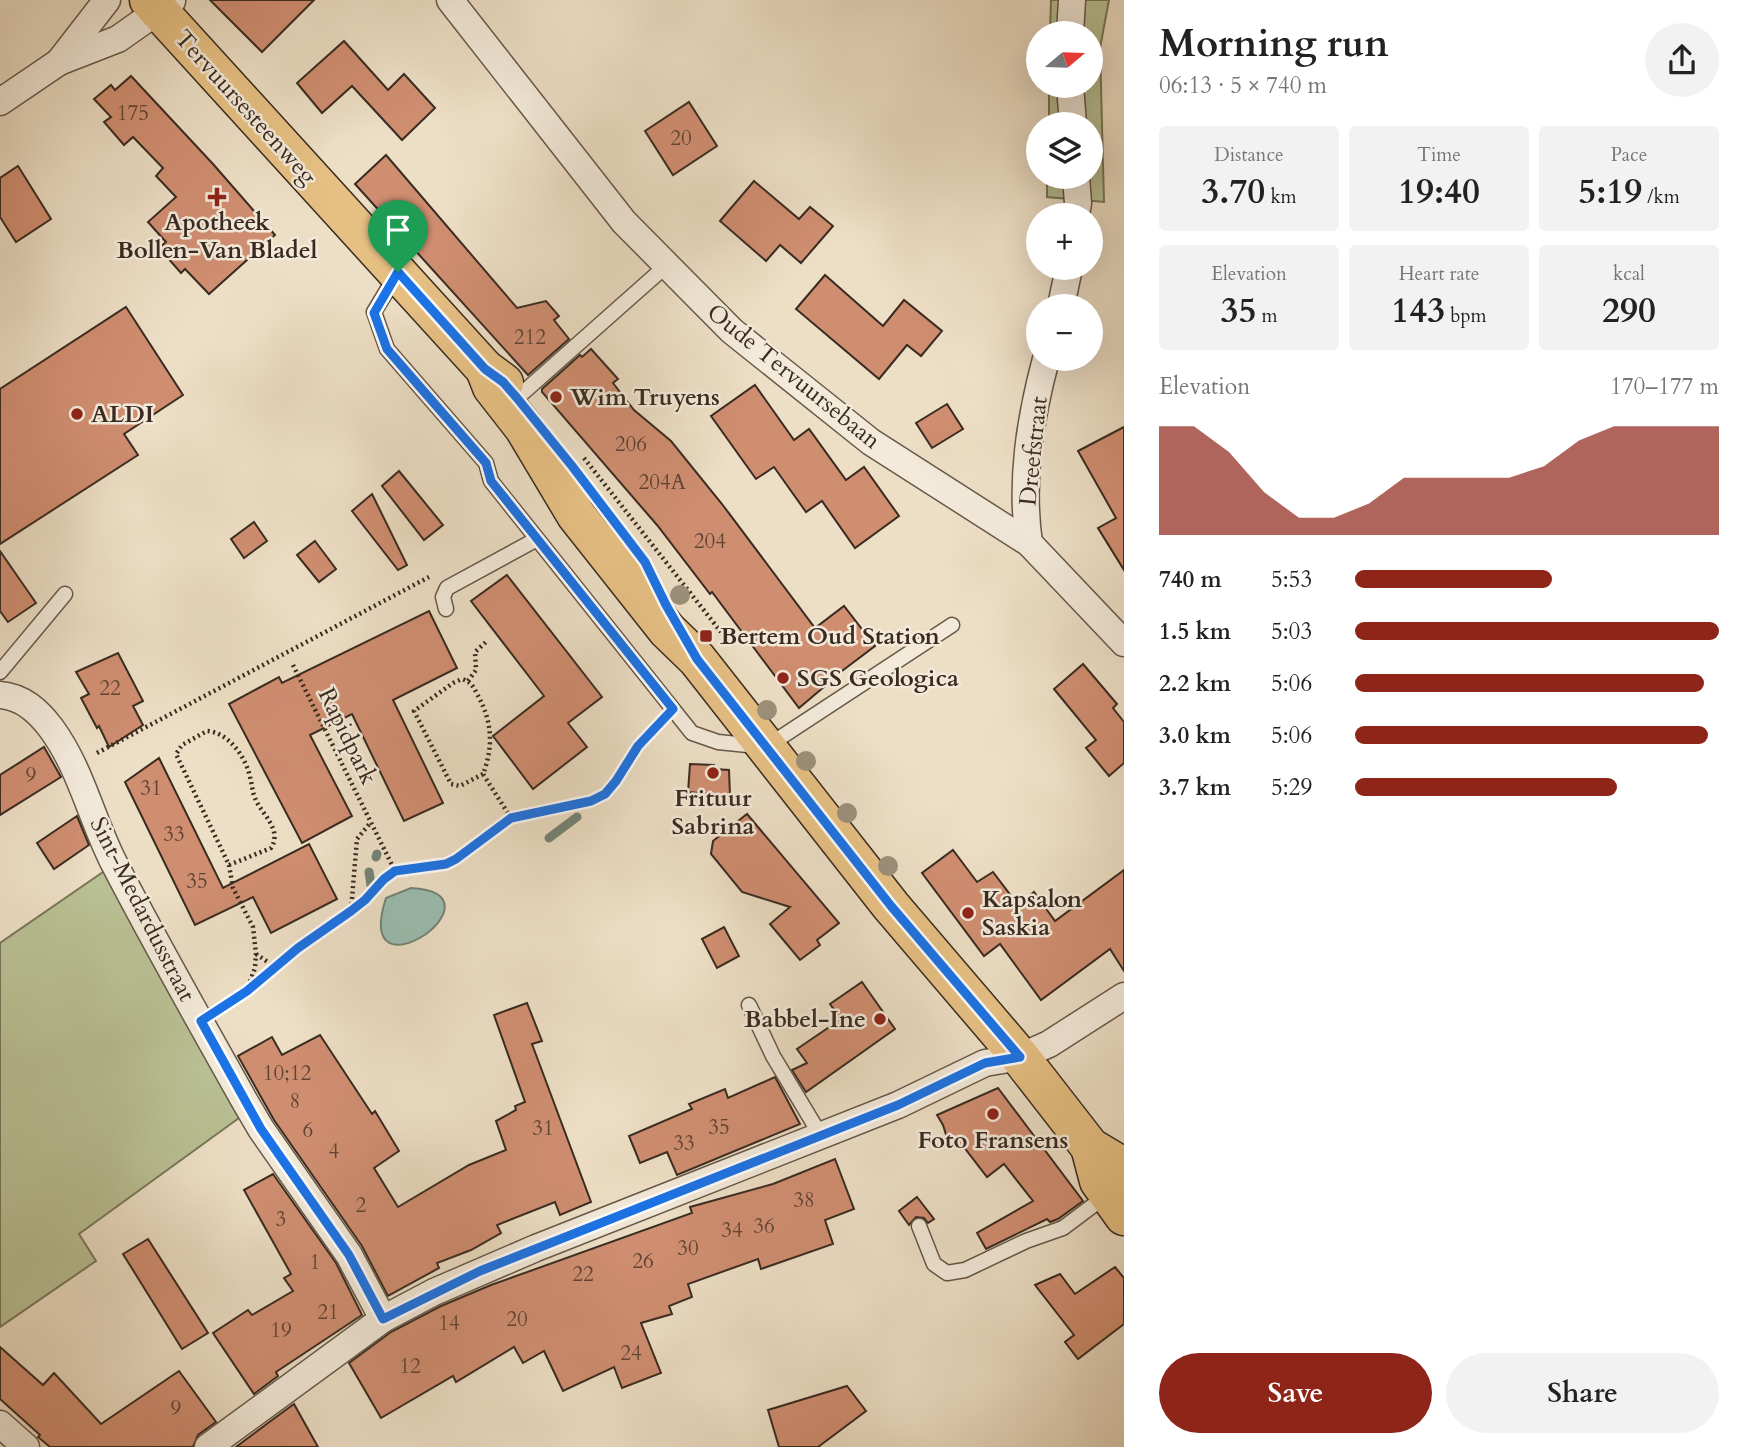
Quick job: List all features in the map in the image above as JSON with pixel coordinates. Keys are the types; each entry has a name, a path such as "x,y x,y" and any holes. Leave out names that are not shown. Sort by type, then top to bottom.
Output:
{"main road":[{"name":"Tervuursesteenweg","path":"160,4 485,369 503,382 517,398 645,562 697,659 891,906 1020,1057 1090,1147 1099,1181 1119,1194"},
{"name":"Tervuursesteenweg","path":"485,369 492,387 524,428 576,515 667,630 697,659"}],"street":[{"path":"59,62 107,0"},
{"name":"Oude Tervuursebaan","path":"450,0 624,222 733,331 872,442 1029,543 1124,643"},
{"path":"1071,21 1072,0"},
{"path":"0,102 59,62 118,39 160,4"},
{"name":"Dreefstraat","path":"1029,543 1025,513 1030,431 1043,371"},
{"name":"Sint-Medardusstraat","path":"0,695 20,700 35,709 51,727 74,765 115,866 261,1129 349,1255 383,1319"},
{"path":"208,1447 383,1319 480,1271 898,1105 985,1063 1020,1057 1049,1044 1124,996"},
{"path":"0,1424 26,1447"}],"lane":[{"path":"517,398 667,265"},
{"path":"398,272 374,313 387,349 486,463 491,481 692,733 727,744 765,747 952,625"},
{"path":"446,609 443,597 447,588 537,539"},
{"path":"0,672 65,594"},
{"path":"749,1005 773,1056 821,1136"},
{"path":"919,1226 934,1264 941,1271 956,1272 1063,1228 1119,1194"}],"path":[{"path":"617,512 623,507"},
{"path":"624,520 630,515"},
{"path":"74,765 436,573"},
{"path":"468,681 476,670 475,652 486,640"},
{"name":"Rapidpark","path":"293,665 395,871"},
{"path":"462,680 468,681 485,709 490,729 490,751 483,774 460,786 452,784 414,711 453,683 462,680"},
{"path":"201,1021 247,991 298,948 351,911 395,871 446,864 511,818 591,801 605,794 638,746 673,709"},
{"path":"229,865 271,848 275,835 272,825 255,799 242,757 223,737 207,732 182,745 176,754 229,865 233,888 253,927 255,968 247,991"},
{"path":"483,774 511,818"},
{"name":"Rapidpark","path":"351,911 357,839 371,822"},
{"path":"256,954 275,967"}],"shaded area":[{"path":"1051,0 1109,0 1103,32 1103,21 1050,21"},
{"path":"1049,98 1101,98 1102,112 1049,112"},
{"path":"1103,164 1104,202 1047,197 1047,189 1103,189"},
{"path":"106,870 239,1118 79,1234 96,1261 0,1327 0,943"},
{"path":"411,888 437,895 445,907 438,922 423,936 405,944 389,943 381,929 386,898"}],"building":[{"path":"210,0 314,0 262,52"},
{"path":"344,41 388,90 404,74 435,108 402,140 352,86 322,113 297,83"},
{"path":"131,76 275,235 209,294 185,269 181,273 159,248 166,242 148,222 176,197 156,176 163,168 133,137 124,145 104,122 111,117 94,99 111,85 115,90"},
{"path":"689,102 717,146 673,175 645,131"},
{"path":"386,155 517,308 546,301 559,316 554,320 569,339 528,375 355,184"},
{"path":"18,166 51,219 16,242 0,217 0,178"},
{"path":"754,181 799,219 810,207 833,226 801,263 780,245 766,261 720,221"},
{"path":"825,275 883,326 904,300 942,331 921,356 907,345 879,379 796,309"},
{"name":"ALDI","path":"126,307 183,395 124,434 138,455 0,544 0,389"},
{"path":"591,349 618,379 613,383 634,410 671,441 722,504 815,628 844,606 875,646 830,680 799,708 712,592 710,594 657,525 542,392 542,389 580,355 582,357"},
{"path":"755,385 794,440 809,429 846,480 864,467 899,516 855,548 822,501 806,512 774,467 756,479 711,416"},
{"path":"947,404 963,429 932,448 916,423"},
{"path":"1124,427 1124,570 1098,528 1116,518 1078,451"},
{"path":"399,471 443,525 424,540 382,486"},
{"path":"372,494 407,565 398,570 352,511"},
{"path":"254,522 267,541 244,558 231,539"},
{"path":"315,541 336,569 319,582 297,555"},
{"path":"0,551 36,603 8,622 0,611"},
{"path":"507,575 602,697 568,723 587,747 533,789 493,736 544,696 471,601"},
{"path":"429,611 457,668 393,700 443,803 404,821 352,714 310,735 352,816 302,843 229,704 279,677 282,683"},
{"path":"118,653 143,701 133,706 143,725 109,747 81,698 89,694 76,672"},
{"path":"1083,664 1117,704 1113,708 1124,722 1124,763 1109,776 1086,748 1096,740 1054,689"},
{"path":"44,747 61,777 0,815 0,775"},
{"path":"159,758 223,888 309,844 337,899 271,933 253,897 195,925 125,782"},
{"path":"690,764 714,765 714,769 729,770 730,796 688,792"},
{"path":"747,814 839,923 817,940 820,945 800,960 770,924 790,907 742,892 711,854 713,841"},
{"path":"77,816 89,845 54,869 37,843"},
{"path":"953,850 977,882 993,872 1018,905 1034,892 1055,921 1124,870 1124,971 1110,949 1041,1000 1000,944 984,956 922,873"},
{"path":"724,927 739,956 717,968 702,939"},
{"path":"862,982 895,1029 806,1092 792,1070 807,1063 797,1049 841,1019 830,1004"},
{"path":"527,1003 542,1041 532,1044 591,1202 560,1215 555,1202 497,1225 501,1233 471,1250 437,1263 439,1268 388,1296 362,1246 274,1120 238,1056 272,1037 282,1055 320,1035 372,1114 375,1111 399,1151 374,1168 398,1207 469,1165 506,1150 496,1121 516,1110 515,1106 525,1102 494,1015"},
{"path":"775,1077 800,1124 677,1175 667,1152 640,1163 629,1136 692,1109 689,1104 725,1089 728,1098"},
{"path":"998,1088 1083,1201 1058,1219 1050,1222 1047,1219 986,1249 977,1233 1033,1201 1004,1164 987,1177 963,1146 954,1145 955,1140 947,1138 937,1115"},
{"path":"835,1159 854,1209 825,1220 833,1244 761,1269 758,1259 688,1284 692,1297 669,1306 672,1314 641,1323 661,1373 622,1388 614,1367 563,1391 544,1351 523,1363 514,1347 456,1382 453,1376 381,1418 349,1363 391,1332 441,1306 491,1285 692,1213 690,1207 773,1184"},
{"path":"273,1174 336,1263 362,1315 276,1372 278,1376 254,1394 213,1333 248,1310 252,1315 293,1291 284,1278 291,1274 244,1190"},
{"path":"917,1197 934,1219 928,1223 924,1218 916,1217 909,1225 899,1211"},
{"path":"148,1239 208,1333 182,1349 123,1254"},
{"path":"1115,1267 1124,1278 1124,1324 1078,1359 1065,1342 1074,1335 1035,1285 1060,1274 1075,1294"},
{"path":"0,1347 43,1385 54,1373 101,1424 179,1371 216,1422 198,1435 193,1447 50,1447 0,1399"},
{"path":"847,1386 866,1411 818,1447 779,1447 768,1410"},
{"path":"294,1404 318,1447 236,1447 272,1420"}],"waterway":[{"path":"549,838 577,817"},
{"path":"369,872 371,885"}],"place":[{"name":"Apotheek Bollen-Van Bladel","path":"217,197"},
{"name":"Wim Truyens","path":"556,397"},
{"name":"ALDI","path":"77,414"},
{"name":"Bertem Oud Station","path":"706,636"},
{"name":"SGS Geologica","path":"783,678"},
{"name":"Frituur Sabrina","path":"713,773"},
{"name":"Kapsalon Saskia","path":"968,913"},
{"name":"Babbel-Ine","path":"880,1019"},
{"name":"Foto Fransens","path":"993,1114"}],"route":[{"path":"398,272 485,369 503,382 572,466 645,562 697,659 891,906 1020,1057 985,1063 898,1105 480,1271 383,1319 349,1255 261,1129 201,1021 247,991 298,948 351,911 395,871 446,864 511,818 591,801 605,794 638,746 673,709 491,481 486,463 387,349 374,313 398,272"}]}
